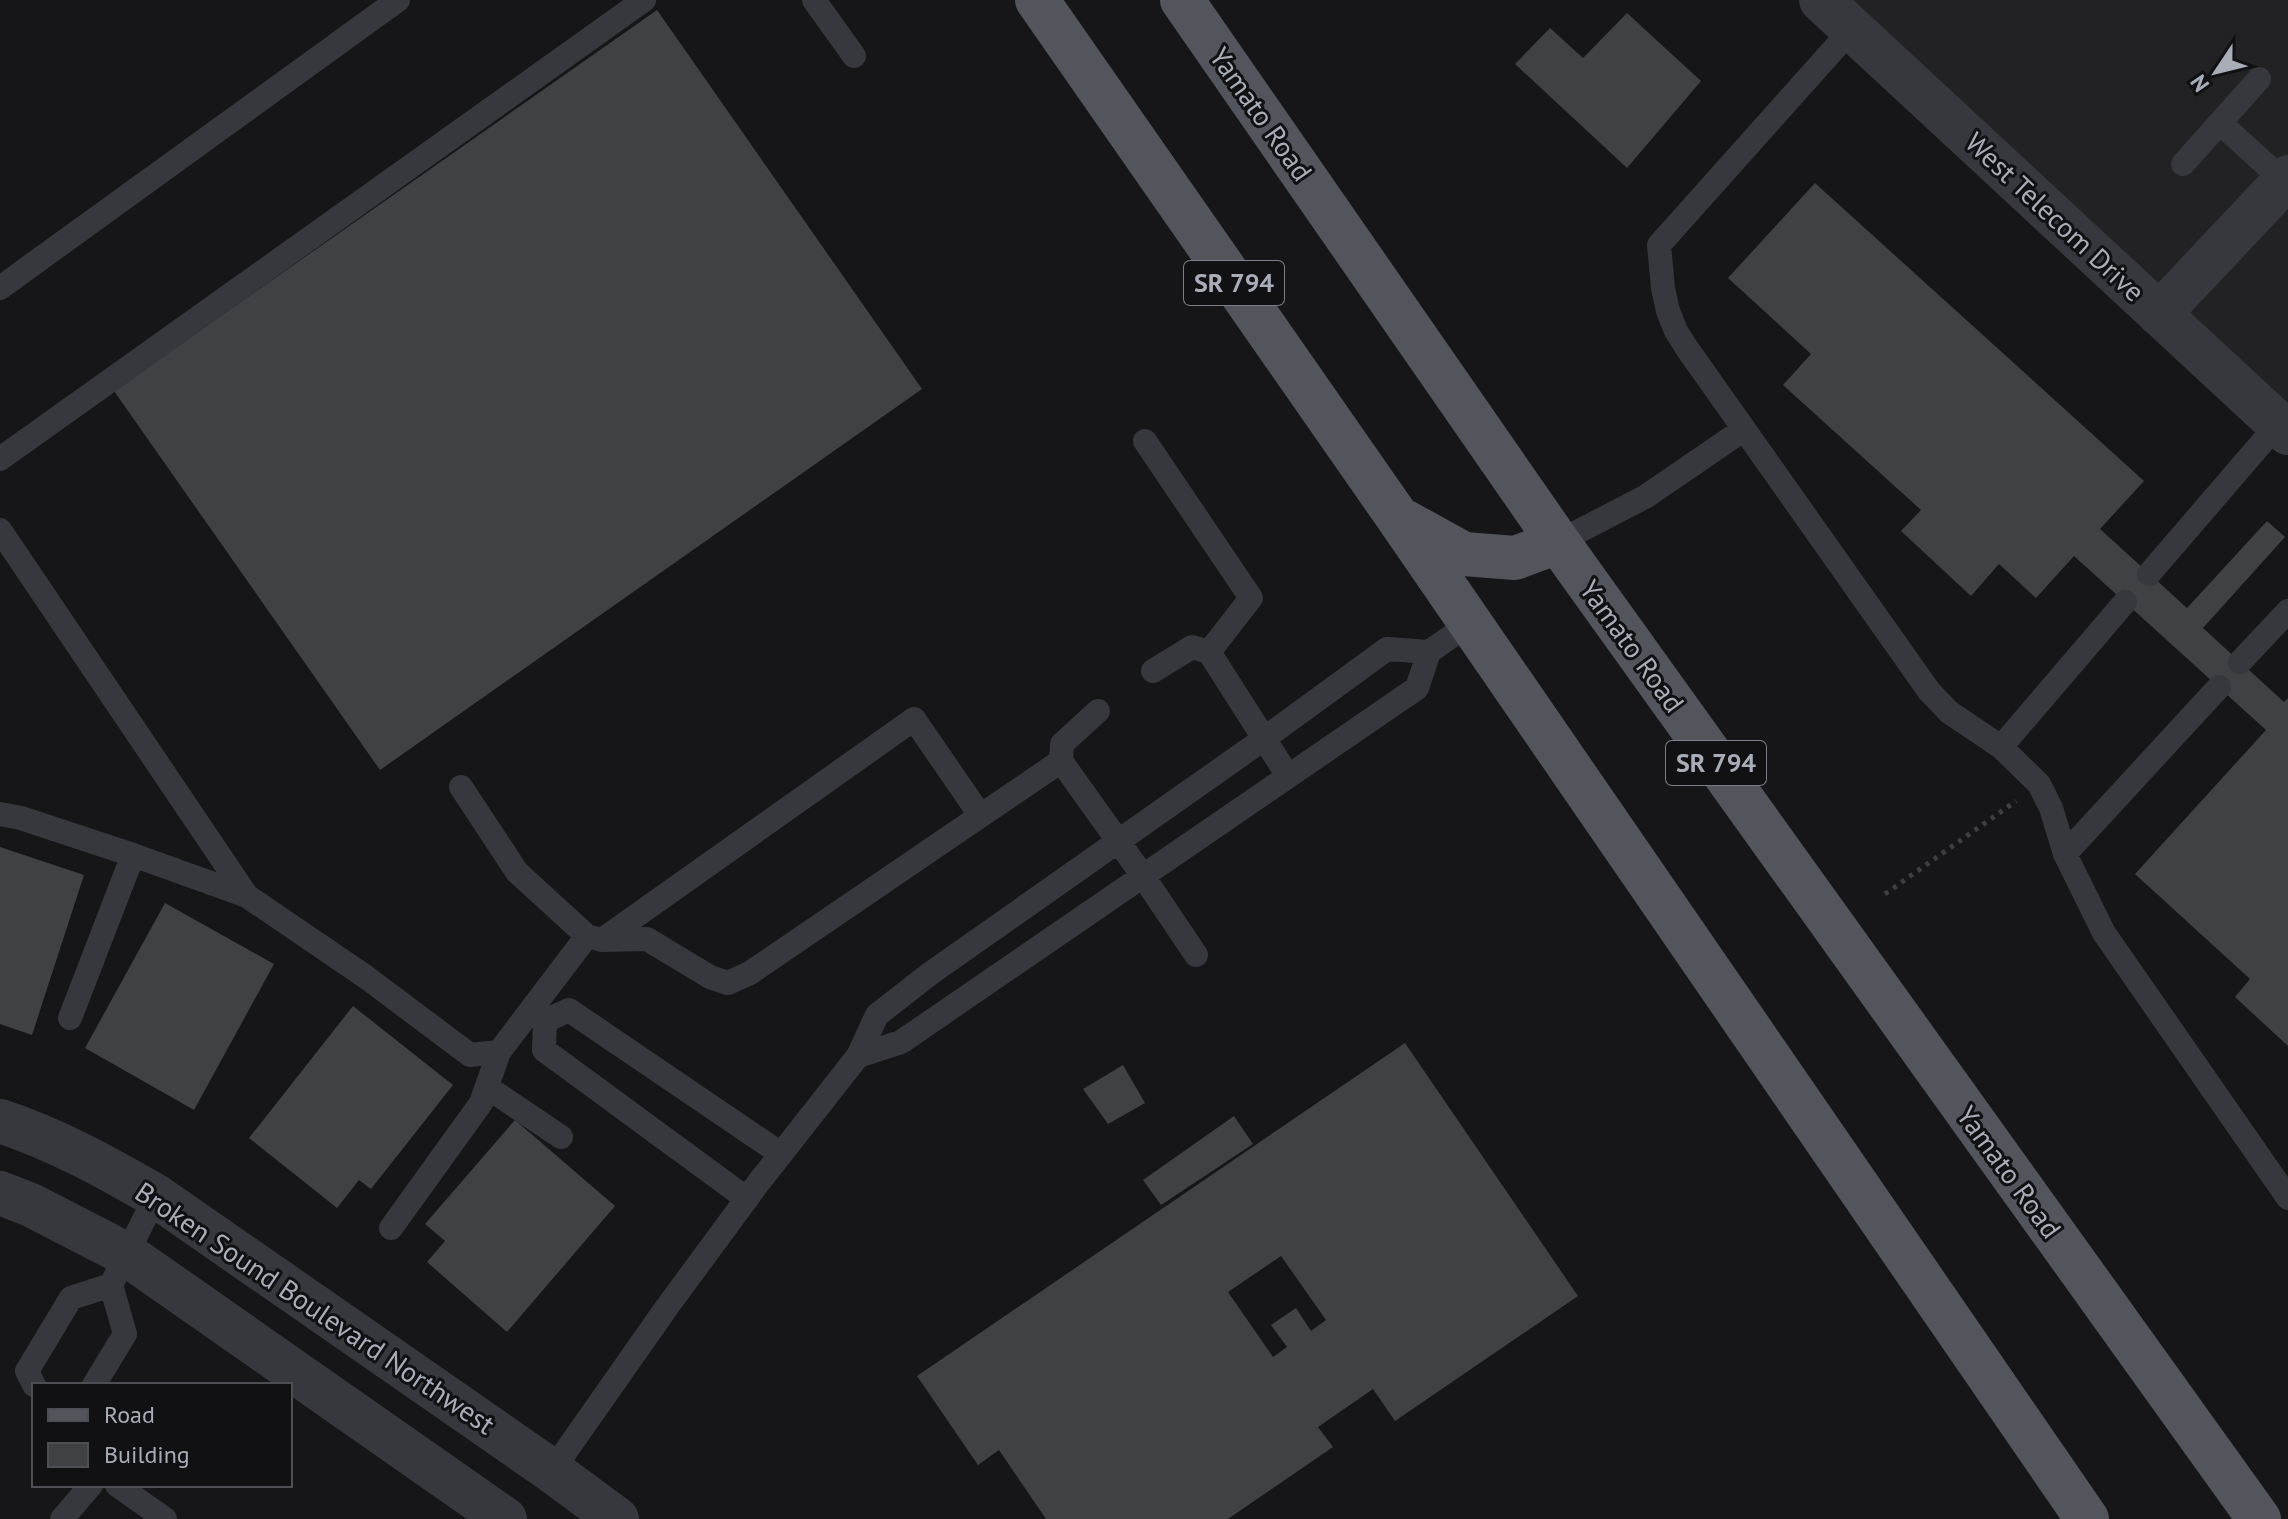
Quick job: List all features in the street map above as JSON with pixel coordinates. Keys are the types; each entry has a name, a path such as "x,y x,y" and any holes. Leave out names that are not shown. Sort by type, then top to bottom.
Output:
{"main road":[{"name":"SR 794","path":"1037,0 1398,518 2087,1519"},
{"name":"Yamato Road","path":"1182,0 1558,542 2259,1519"},
{"path":"1398,518 1464,554 1515,558 1558,542"}],"street":[{"name":"West Telecom Drive","path":"1837,14 2283,428"},
{"path":"2159,314 2286,179"},
{"name":"Broken Sound Boulevard Northwest","path":"0,1121 25,1129 106,1166 156,1196 617,1519"},
{"path":"0,1193 31,1205 119,1269 505,1519"},
{"path":"519,1519 552,1471"}],"lane":[{"path":"0,288 398,0"},
{"path":"0,459 644,0"},
{"path":"814,0 854,56"},
{"path":"1837,14 1659,245 1668,311 1676,331 1743,430 1929,691 1949,712 2001,747 2039,784 2051,808 2065,854 2104,933 2288,1198"},
{"path":"2183,164 2259,79"},
{"path":"2220,123 2286,179"},
{"path":"2149,574 2283,428"},
{"path":"1558,542 1645,497 1743,430"},
{"path":"1145,441 1251,598 1209,652"},
{"path":"0,530 247,896"},
{"path":"2001,747 2125,602"},
{"path":"2240,662 2288,611"},
{"path":"858,1056 901,1042 1417,688 1429,652 1470,623"},
{"path":"1153,671 1192,647 1209,652 1288,776"},
{"path":"552,1471 667,1307 858,1056 877,1015 931,973 1387,649 1429,652"},
{"path":"2065,854 2219,687"},
{"path":"1098,711 1062,744 1061,761 1196,955"},
{"path":"391,1228 481,1103 499,1052 538,1016 594,938 914,719 980,815"},
{"path":"461,787 517,872 594,938 647,939 710,977 728,983 750,973 1061,761"},
{"path":"0,814 133,855 247,896 366,977 470,1055 499,1052"},
{"path":"70,1018 133,855"},
{"path":"538,1016 569,1010 781,1154"},
{"path":"538,1016 544,1050 747,1199"},
{"path":"487,1087 561,1137"},
{"path":"33,1383 27,1371 71,1298 119,1269 156,1196"},
{"path":"95,1383 125,1334 119,1269"},
{"path":"62,1519 89,1487"},
{"path":"120,1487 165,1519"}],"path":[{"path":"1885,894 2039,784"}],"shaded area":[{"path":"1821,0 2288,0 2288,433"}],"building":[{"path":"657,10 922,389 380,770 114,391"},
{"path":"1627,13 1701,81 1627,168 1515,64 1550,28 1583,58"},
{"path":"1815,183 2144,481 2100,529 2187,608 2267,521 2285,537 2203,628 2284,702 2288,698 2288,1046 2235,997 2250,979 2135,874 2266,730 2074,556 2036,598 1999,564 1971,596 1901,531 1921,510 1783,385 1811,354 1728,278"},
{"path":"0,847 84,875 32,1035 0,1024"},
{"path":"165,903 274,964 194,1110 85,1048"},
{"path":"353,1006 453,1085 371,1189 359,1180 337,1208 249,1138"},
{"path":"1405,1043 1578,1296 1395,1421 1373,1389 1318,1427 1333,1447 1228,1519 1046,1519 999,1450 978,1465 917,1376","holes":["1281,1256 1326,1320 1311,1331 1296,1308 1271,1325 1287,1347 1273,1357 1228,1292"]},
{"path":"1123,1065 1145,1103 1108,1124 1083,1089"},
{"path":"1234,1116 1253,1144 1161,1205 1143,1180"},
{"path":"515,1120 615,1206 507,1332 427,1262 445,1241 425,1224"}]}
